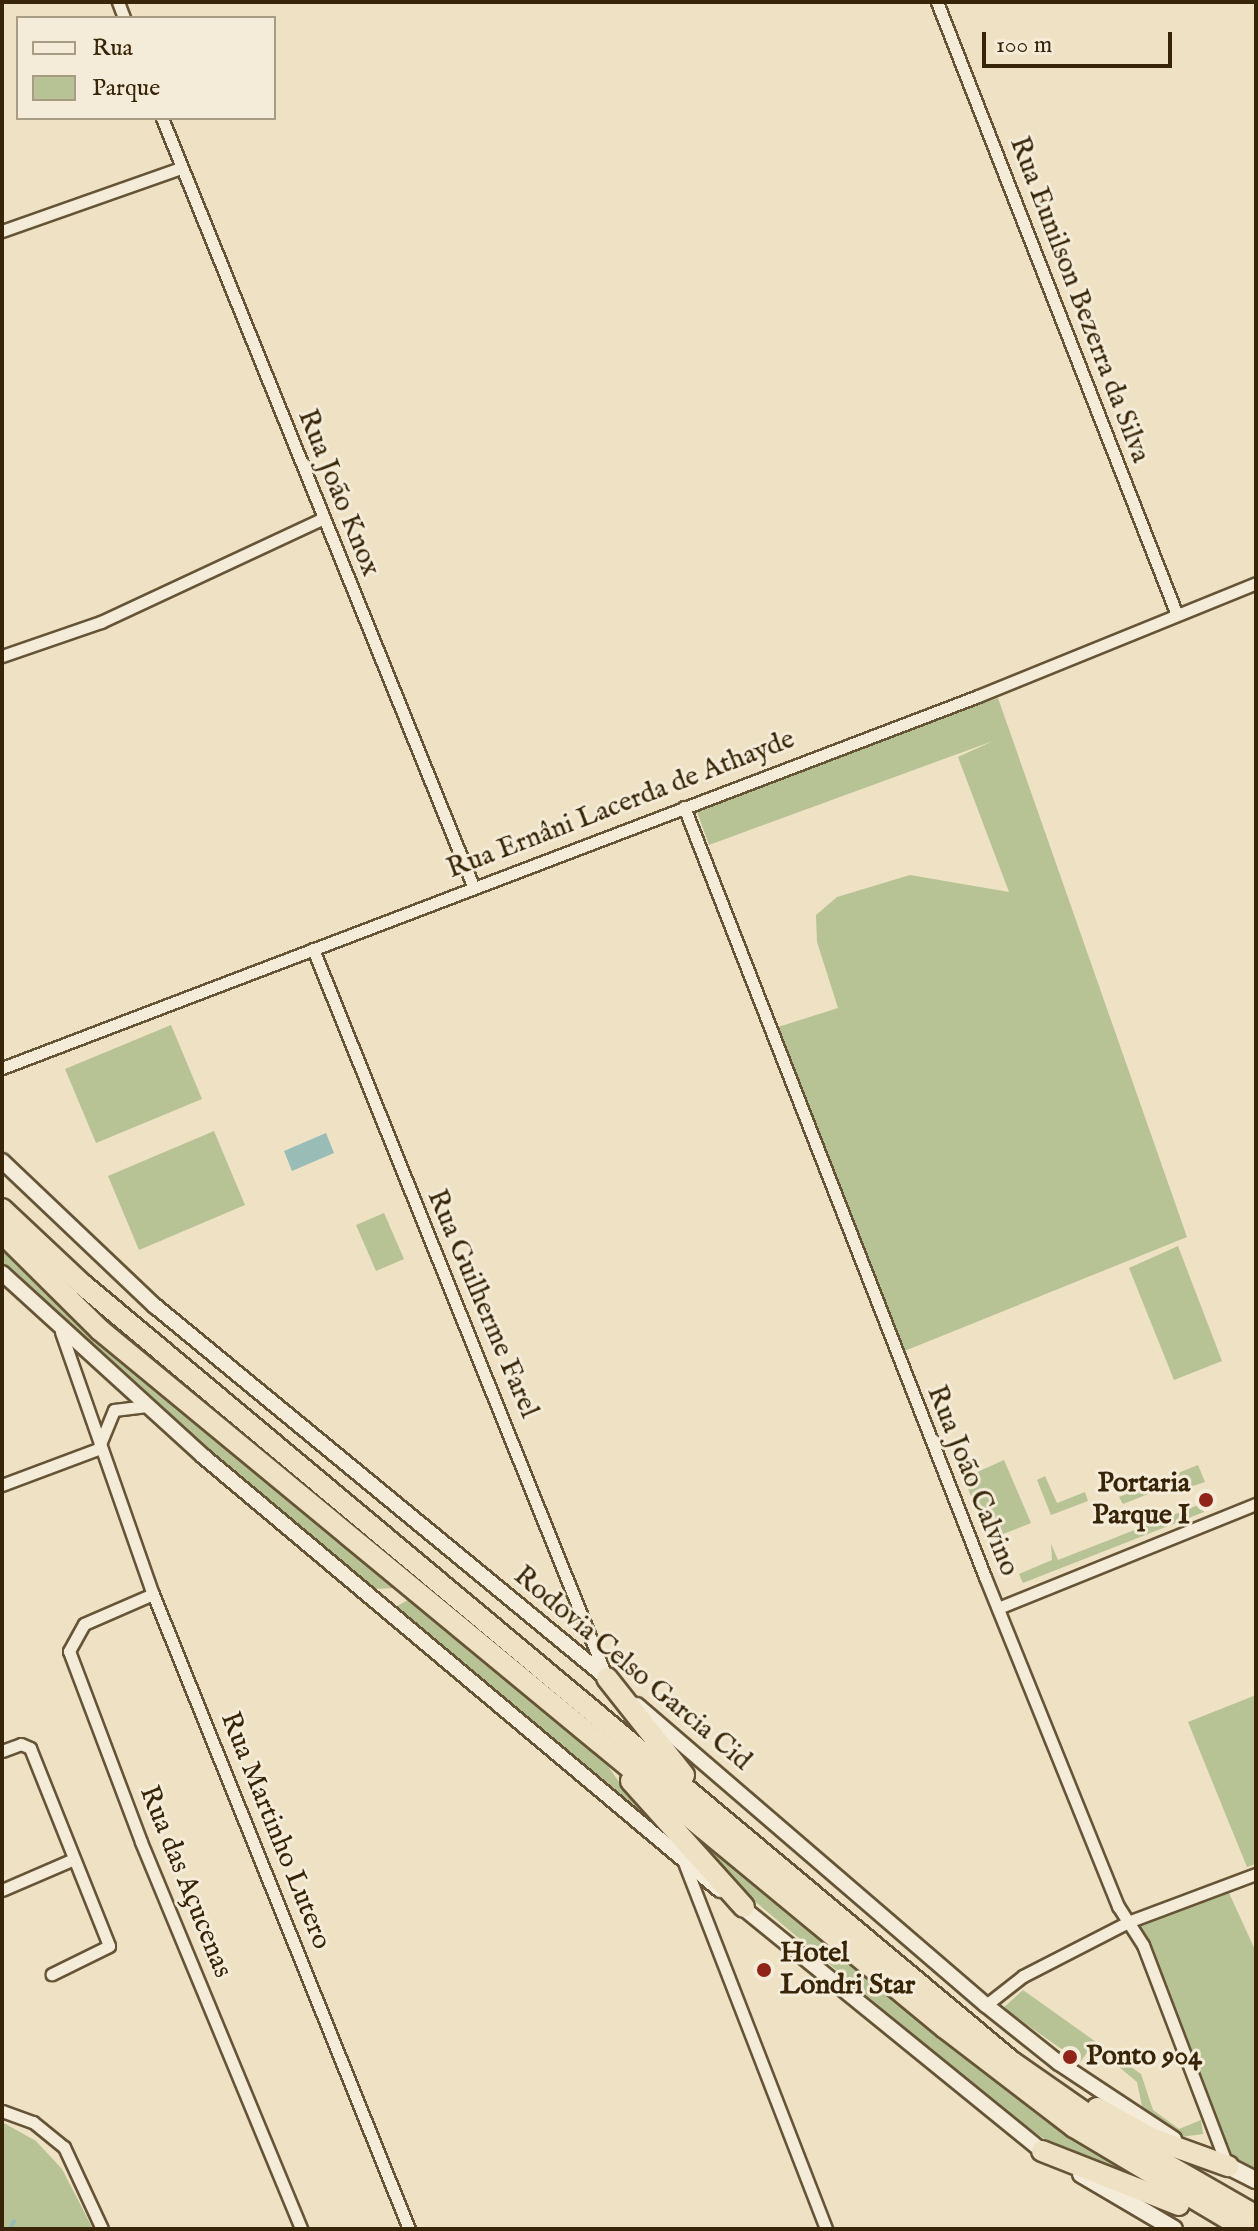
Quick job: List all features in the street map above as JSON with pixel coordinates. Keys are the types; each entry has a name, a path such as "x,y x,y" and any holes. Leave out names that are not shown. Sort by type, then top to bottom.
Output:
{"highway":[{"name":"Rodovia Celso Garcia Cid","path":"2,1209 83,1285 1012,2062 1136,2148 1256,2216"},
{"path":"2,1233 100,1330 604,1746 1074,2127 1245,2229"},
{"path":"607,1678 712,1809"},
{"path":"604,1746 744,1907"},
{"path":"1012,2062 1153,2139 1228,2166"},
{"path":"1042,2151 1239,2229"}],"main road":[{"path":"1042,2151 1174,2229"},
{"name":"Rodovia Celso Garcia Cid","path":"1228,2166 1256,2180"}],"street":[{"name":"Rua Eunilson Bezerra da Silva","path":"937,2 1177,615"},
{"name":"Rua João Knox","path":"163,120 473,886"},
{"path":"2,231 181,168"},
{"path":"2,656 101,622 322,519"},
{"name":"Rua Ernâni Lacerda de Athayde","path":"2,1068 684,807 1256,583"},
{"name":"Rua João Calvino","path":"684,807 998,1608 1128,1922 1143,1945 1228,2166"},
{"name":"Rua Guilherme Farel","path":"313,949 607,1678"},
{"name":"Rodovia Celso Garcia Cid","path":"2,1161 155,1306 429,1538 607,1678 986,2005 1129,2112 1228,2166"},
{"path":"2,1273 61,1332 145,1406 685,1865 744,1907 1042,2151"},
{"name":"Rua Martinho Lutero","path":"61,1332 98,1449 153,1594 409,2229"},
{"path":"2,1485 98,1449 114,1410 145,1406"},
{"path":"998,1608 1256,1504"},
{"name":"Rua das Açucenas","path":"153,1594 84,1624 69,1651 141,1842 301,2229"},
{"path":"2,1751 21,1744 30,1748 109,1946 52,1974"},
{"path":"2,1890 74,1859"},
{"path":"685,1865 826,2229"},
{"path":"986,2005 1023,1976 1128,1922 1256,1874"},
{"path":"2,2111 33,2122 64,2147 91,2194 102,2229"}],"green space":[{"path":"998,698 1187,1237 902,1352 778,1027 838,1008 817,942 816,915 837,897 910,875 1009,892 958,757 993,741 709,845 696,809"},
{"path":"171,1025 202,1099 96,1143 65,1069"},
{"path":"214,1131 245,1205 139,1250 108,1176"},
{"path":"384,1213 404,1259 376,1271 356,1225"},
{"path":"2,1240 397,1584 396,1588 374,1589 168,1416 2,1265"},
{"path":"1178,1246 1222,1361 1174,1380 1129,1268"},
{"path":"1004,1460 1031,1523 988,1540 964,1478"},
{"path":"1198,1465 1205,1482 1190,1487 1186,1479 1123,1504 1119,1497"},
{"path":"1045,1476 1057,1503 1085,1492 1088,1501 1051,1515 1037,1480"},
{"path":"1201,1504 1204,1512 1023,1583 1019,1574 1052,1560 1051,1544 1058,1560"},
{"path":"414,1597 598,1752 641,1813 395,1607"},
{"path":"1256,1695 1256,1864 1247,1867 1188,1722"},
{"path":"642,1786 1078,2139 1136,2178 1056,2147 1004,2111 720,1872"},
{"path":"1229,1893 1256,1952 1256,2170 1231,2161 1141,1926"},
{"path":"1023,1990 1141,2074 1153,2110 1179,2129 1201,2120 1203,2134 1181,2137 1143,2111 1137,2082 1093,2045 1080,2062 1003,2008"},
{"path":"2,2122 36,2141 62,2169 93,2229 2,2229"}],"water":[{"path":"326,1133 334,1153 292,1171 284,1151"}],"waterway":[{"path":"10,2229 14,2221"}],"place":[{"name":"Portaria Parque I","path":"1206,1500"},
{"name":"Hotel Londri Star","path":"764,1970"},
{"name":"Ponto 904","path":"1070,2057"}]}
